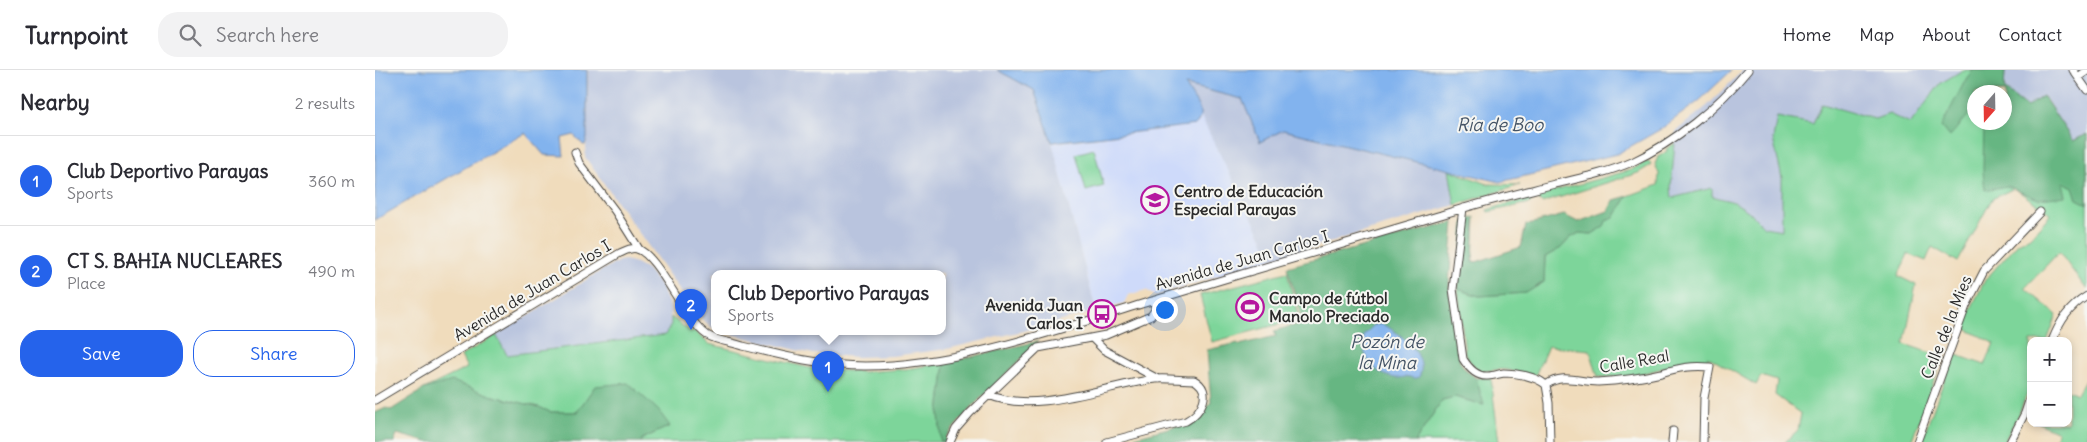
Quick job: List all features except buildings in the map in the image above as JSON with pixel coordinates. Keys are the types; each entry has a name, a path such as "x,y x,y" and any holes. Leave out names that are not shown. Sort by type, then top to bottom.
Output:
{"street":[{"name":"Avenida de Juan Carlos I","path":"375,400 620,253 633,248 639,249 655,265 683,306 707,334 721,340 785,357 831,364 867,366 903,363 967,352 1080,323 1463,208 1600,173 1636,160 1661,146 1723,97 1748,70"},
{"path":"2073,70 2087,90"},
{"path":"2079,77 2087,71"},
{"path":"575,152 579,163 615,210 639,249"},
{"path":"1463,208 1453,289 1463,359 1467,366 1481,375 1488,376 1505,373 1536,379 1545,385 1549,403 1550,442"},
{"name":"Calle de la Mies","path":"1917,442 1966,306 1984,271 2040,212"},
{"path":"2054,337 2064,316 2072,307 2087,296"},
{"path":"950,442 956,429 1038,348 1106,336 1151,316 1155,310 1155,300"},
{"path":"1093,339 1104,350 1158,379"},
{"name":"Calle Real","path":"1545,385 1560,378 1596,382 1624,380 1679,367 1698,366 1710,368 1705,398 1703,442"},
{"path":"989,395 1006,400 1067,398 1158,379 1197,381 1201,387 1203,395 1201,410 1186,421 1107,442"},
{"path":"2010,442 2027,407"},
{"path":"1672,442 1673,431"}],"shaded area":[{"path":"588,70 997,70 1034,90 1052,142 1096,311 1044,326 947,349 892,356 857,357 813,354 735,335 946,335 946,270 711,270 711,327 689,303 585,157"},
{"path":"1743,70 1963,70 1941,83 1910,124 1889,114 1875,119 1822,104 1813,124 1773,139 1782,178 1782,230 1764,227 1748,211 1734,202 1712,196 1712,188 1672,198 1671,187 1676,131 1707,106"},
{"path":"2005,70 2087,70 2087,134 2073,142 2044,96 2027,107 2012,95 2012,85 2004,85"},
{"path":"1185,85 1242,99 1283,130 1449,170 1455,205 1273,259"},
{"name":"Centro de Educación Especial Parayas","path":"1201,114 1273,259 1155,295 1146,290 1128,295 1124,303 1096,311 1052,143 1195,125 1200,120"},
{"path":"625,260 647,269 661,286 670,307 671,325 665,335 507,355 496,335 604,269"}],"green space":[{"path":"1963,70 2005,70 2004,85 1967,85 1967,130 2012,130 2012,95 2027,107 2043,96 2073,141 2087,134 2087,290 2059,252 2025,288 2057,315 2049,337 2027,337 2027,393 2004,442 1921,442 1954,354 1985,365 1994,343 1962,327 1985,280 2018,243 2030,237 2051,214 2014,188 1992,199 1958,262 1932,247 1926,261 1908,254 1898,276 1916,285 1904,344 1943,357 1911,442 1785,442 1798,430 1801,414 1775,395 1777,381 1761,376 1756,385 1707,356 1710,363 1679,364 1628,377 1598,377 1590,350 1548,346 1535,376 1508,370 1480,370 1465,354 1458,289 1479,296 1526,293 1544,282 1545,257 1561,248 1570,238 1579,233 1592,234 1606,221 1614,217 1628,196 1658,185 1659,174 1655,164 1658,157 1675,143 1671,187 1672,198 1712,188 1712,196 1734,202 1748,211 1764,227 1782,230 1782,178 1773,139 1777,117 1813,124 1822,104 1875,119 1889,114 1910,124 1941,83"},
{"path":"1973,70 2005,70 2004,85 1967,85 1967,117 1949,137 1941,127 1966,79"},
{"path":"2012,95 2027,107 2043,96 2073,141 2087,134 2087,204 2077,199 2073,187 2063,182 2066,196 2038,199 2007,186 1985,190 1983,171 1984,130 2012,130"},
{"path":"1094,149 1104,186 1086,191 1076,154"},
{"path":"1646,162 1650,162 1651,165 1638,173 1542,203 1539,201 1539,195 1631,170"},
{"path":"1449,170 1488,184 1520,185 1455,205"},
{"path":"1628,196 1614,217 1606,221 1604,227 1592,234 1579,233 1570,238 1561,248 1545,257 1544,282 1526,293 1479,296 1458,289 1464,221 1475,217 1473,263 1521,247 1526,225 1564,215 1578,222 1608,211 1614,200"},
{"path":"1532,197 1530,203 1488,212 1487,210"},
{"path":"1454,222 1449,283 1452,318 1460,362 1476,378 1484,405 1455,397 1442,400 1415,442 1115,442 1195,421 1211,403 1207,350 1276,336 1274,331 1303,323 1287,267"},
{"name":"Campo de fútbol Manolo Preciado","path":"1287,272 1299,319 1212,342 1200,295"},
{"path":"671,317 692,333 694,331 709,344 810,368 863,372 906,369 945,363 939,413 941,442 641,442 642,439 670,426 595,386 577,412 550,412 539,407 493,396 424,389 467,368 461,356 496,335 507,355 665,335 671,325"},
{"path":"1039,341 972,407 946,437 946,442 941,442 939,413 945,363"},
{"path":"2087,377 2087,442 2054,442 2058,432 2047,427 2072,427 2072,392 2077,394"},
{"path":"1476,378 1491,378 1499,442 1415,442 1442,400 1455,397 1483,405"},
{"path":"452,381 493,396 539,407 550,412 577,412 595,386 628,383 658,410 670,426 642,439 641,442 427,442 397,434 394,442 375,442 375,413 386,408 391,410 424,389"}],"water":[{"path":"375,70 587,70 587,138 585,145 574,135 562,138 564,156 544,155 525,133 375,220"},
{"name":"Ría de Boo","path":"997,70 1732,70 1699,101 1661,129 1617,154 1500,182 1283,130 1260,142 1242,99 1186,85 1200,110 1199,120 1195,125 1052,142 1034,90"},
{"name":"Pozón de la Mina","path":"1381,324 1404,338 1417,353 1421,369 1419,377 1414,379 1387,376 1370,363 1364,350 1364,335 1374,325"}],"place":[{"name":"Centro de Educación Especial Parayas","path":"1155,200"},
{"name":"Campo de fútbol Manolo Preciado","path":"1250,307"},
{"name":"Avenida Juan Carlos I","path":"1102,314"},
{"name":"CT S. BAHIA NUCLEARES","path":"691,330"},
{"name":"Club Deportivo Parayas","path":"828,392"}]}
